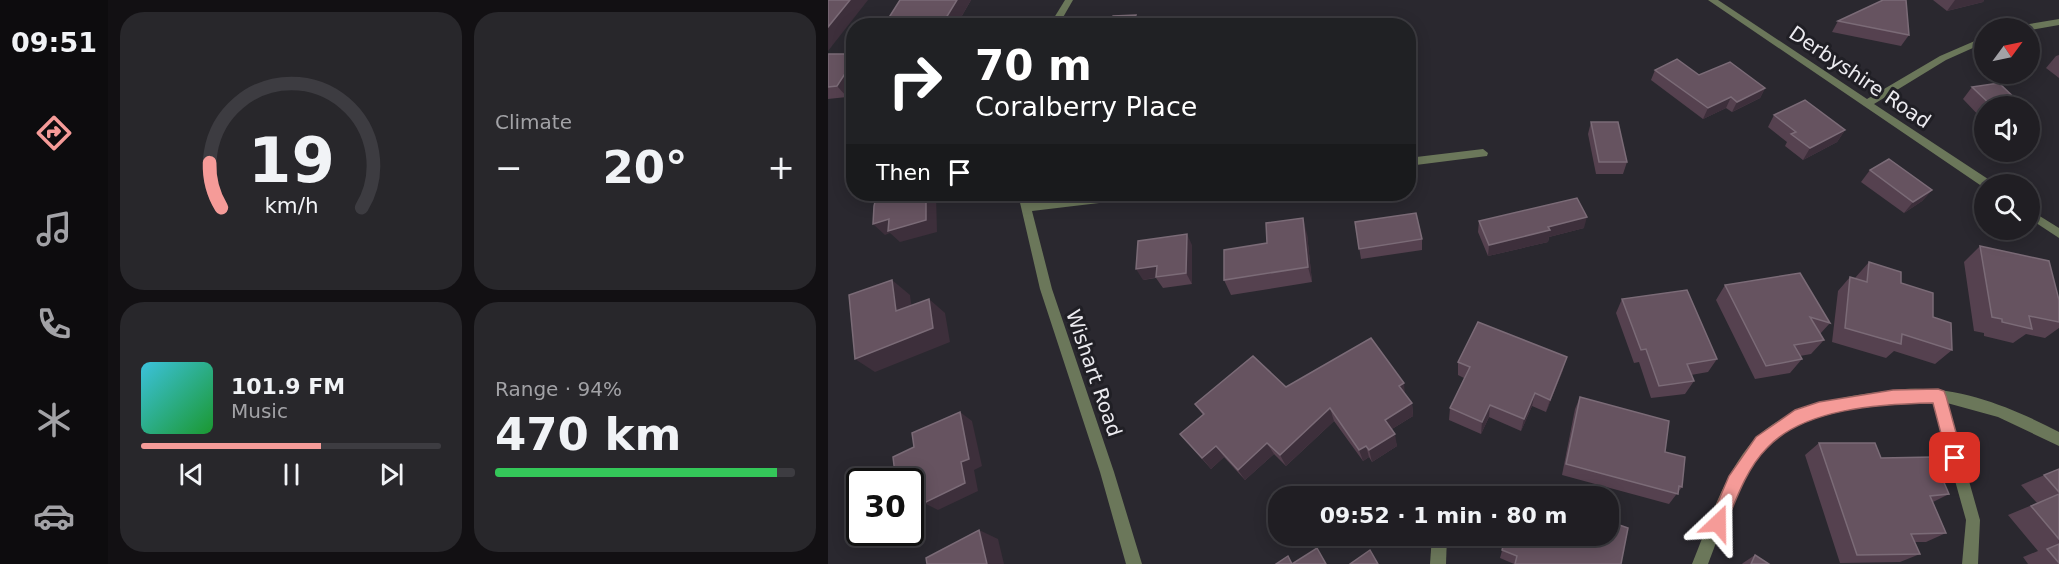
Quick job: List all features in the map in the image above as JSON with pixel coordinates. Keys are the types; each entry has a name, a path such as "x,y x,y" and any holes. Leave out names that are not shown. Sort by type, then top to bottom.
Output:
{"street":[{"path":"1058,18 1069,0"},
{"name":"Derbyshire Road","path":"1712,0 1974,175"},
{"path":"2040,25 2059,22"},
{"path":"1867,104 1943,57 1974,44"},
{"path":"1416,161 1484,153"},
{"name":"Wishart Road","path":"1024,201 1034,250 1058,332 1098,444 1134,564"},
{"path":"1026,208 1084,201"},
{"path":"2040,221 2059,234"},
{"path":"1938,396 1973,520 1970,564"},
{"path":"1700,564 1735,482 1761,442 1801,415 1819,409 1893,397 1938,396 2002,411 2059,438"},
{"path":"1438,564 1439,546"}],"building":[{"path":"828,0 850,0 828,27"},
{"path":"900,0 957,0 946,18 889,18"},
{"path":"1883,0 1906,0 1909,35 1838,21"},
{"path":"1136,15 1135,18 1112,18 1113,16"},
{"path":"828,54 846,54 846,72 837,86 828,87"},
{"path":"1677,59 1699,75 1730,62 1765,88 1737,102 1731,97 1708,108 1655,70"},
{"path":"2000,84 2013,96 1981,96 1972,87"},
{"path":"1805,100 1845,130 1810,148 1791,134 1796,132 1774,115"},
{"path":"1591,122 1618,122 1627,162 1599,162"},
{"path":"1889,159 1932,190 1913,202 1870,170"},
{"path":"1577,198 1587,217 1548,227 1550,230 1489,245 1479,221"},
{"path":"875,201 926,201 926,220 888,231 889,219 873,224"},
{"path":"1416,213 1422,239 1359,249 1355,222"},
{"path":"1303,218 1308,267 1224,280 1224,250 1267,243 1266,223"},
{"path":"1187,234 1186,273 1156,277 1157,266 1136,269 1138,241"},
{"path":"1980,246 2049,261 2059,300 2059,322 2029,316 2032,329 2002,322 2002,319 1992,317"},
{"path":"1869,262 1901,272 1901,283 1933,293 1933,317 1951,323 1952,350 1902,334 1901,344 1845,328 1850,277 1867,282"},
{"path":"1800,273 1830,323 1810,317 1824,340 1794,345 1802,359 1766,366 1725,285"},
{"path":"892,280 896,311 929,299 933,328 855,359 849,295"},
{"path":"1687,290 1717,359 1687,364 1694,381 1659,386 1646,349 1641,350 1622,299"},
{"path":"1478,322 1567,357 1550,400 1535,393 1524,419 1490,405 1482,422 1450,408 1470,367 1458,362"},
{"path":"1371,338 1404,383 1399,386 1412,403 1385,420 1395,434 1369,450 1366,446 1359,450 1330,408 1280,455 1267,443 1238,470 1216,446 1202,458 1180,434 1204,414 1195,404 1253,356 1286,387"},
{"path":"1580,397 1669,421 1665,452 1685,457 1682,487 1679,486 1678,494 1566,464"},
{"path":"960,412 969,459 961,462 965,483 924,503 924,468 894,468 893,457 914,447 912,433"},
{"path":"1819,443 1875,443 1881,458 1933,457 1949,494 1930,496 1946,533 1911,534 1920,554 1857,555"},
{"path":"2059,469 2059,492 2044,475"},
{"path":"2059,494 2059,539 2031,506"},
{"path":"1619,525 1628,528 1621,564 1515,564 1517,556 1502,550 1503,546 1619,546"},
{"path":"979,530 987,564 927,564 926,558"},
{"path":"2059,544 2059,563 2047,549"},
{"path":"1317,548 1326,564 1292,564"},
{"path":"1370,550 1378,564 1350,564"},
{"path":"1755,555 1769,564 1751,564"},
{"path":"1288,556 1292,564 1276,564"}],"route":[{"path":"1718,523 1735,482 1761,442 1801,415 1819,409 1893,397 1938,396 1955,458"}]}
